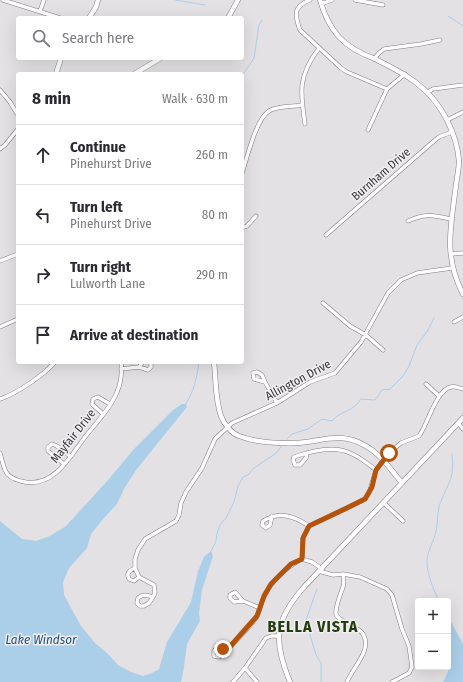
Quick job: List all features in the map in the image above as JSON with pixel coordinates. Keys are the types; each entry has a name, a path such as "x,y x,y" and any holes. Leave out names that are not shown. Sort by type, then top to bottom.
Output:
{"main road":[{"path":"90,16 96,7 98,0"},
{"path":"229,16 238,0"},
{"path":"320,2 326,18 340,38 355,50 404,74 428,92 447,120 461,160 449,240 452,268 463,294"},
{"path":"57,72 60,60"},
{"path":"137,72 158,60"},
{"path":"214,364 218,405 221,417 227,427 238,436 280,443 297,443 338,437 352,440 364,444 374,452 402,483"},
{"path":"290,682 280,654 278,636 284,612 293,599 463,418"}],"street":[{"path":"3,0 54,16"},
{"path":"40,11 44,0"},
{"path":"310,0 302,3 296,12 300,30 347,72 387,89"},
{"path":"320,2 332,0"},
{"path":"355,0 383,5"},
{"path":"374,59 384,49 440,40"},
{"path":"305,124 302,105 302,80 312,58 319,48"},
{"path":"368,130 387,89 404,74"},
{"path":"428,92 433,89 463,85"},
{"path":"0,90 16,112"},
{"path":"244,167 259,122 266,114 270,110 277,108 302,105"},
{"path":"447,120 463,112"},
{"path":"0,149 16,131"},
{"name":"Burnham Drive","path":"326,235 440,136 452,132"},
{"path":"408,221 419,216 428,215 451,219"},
{"path":"244,227 256,216"},
{"path":"451,254 463,253"},
{"path":"0,261 16,255"},
{"name":"Allington Drive","path":"134,568 138,550 144,539 176,521 186,492 202,468 216,439 227,427 238,419 277,403 310,382 335,373 366,335 388,293 401,280 417,273 452,268"},
{"path":"323,303 350,326 366,335 383,350"},
{"path":"454,322 463,317"},
{"path":"0,327 16,320"},
{"path":"0,399 7,397 44,373 53,364"},
{"name":"Mayfair Drive","path":"0,453 6,474 9,477 19,481 31,483 41,482 56,474 110,404 117,391 121,364"},
{"path":"121,369 139,367 148,370 151,368 151,364"},
{"path":"265,382 277,403"},
{"path":"426,384 439,396"},
{"path":"302,559 303,538 309,526 365,499 372,487 376,470 396,447 419,436 439,396 449,387 463,389"},
{"path":"103,414 92,404 93,399 98,396 110,404"},
{"path":"458,424 463,429"},
{"path":"64,464 50,454 48,447 52,444 57,446 70,456"},
{"path":"307,454 324,450 342,450 356,456 376,470"},
{"path":"384,503 403,521"},
{"path":"272,516 288,516 309,526"},
{"path":"227,650 250,626 257,616 264,596 271,584 291,564 302,559 312,562 320,570 333,575 344,574 360,576 387,589 392,595 402,628 410,646 412,667 406,675 392,682"},
{"path":"139,576 134,581 129,580 129,571 134,568 139,576 154,585 155,593 153,597"},
{"path":"344,574 343,586 336,609 336,614 339,618 361,632 364,635 365,641 365,649 347,682"},
{"path":"242,601 260,608"},
{"path":"233,682 245,668 266,638 278,636"},
{"path":"245,668 257,682"}],"water":[{"name":"Lake Windsor","path":"182,404 186,404 187,407 136,470 124,489 117,504 91,534 87,548 69,568 63,582 64,595 81,626 95,643 118,665 143,676 159,669 167,642 191,602 198,571 204,557 211,551 213,556 202,590 199,613 200,621 187,644 181,682 0,682 0,521 22,539 36,541 50,536 66,526 134,449 173,410"},
{"path":"451,622 463,644 463,682 443,682 448,670 451,670"}],"waterway":[{"path":"175,0 205,5"},
{"path":"448,16 463,26"},
{"path":"244,73 254,58 259,25 262,20"},
{"path":"287,439 292,434 308,429 322,419 332,421 339,415 351,409 361,399 375,400 382,390 390,389 403,376 409,366 417,345 428,330 434,318"},
{"path":"185,405 195,384 199,364"},
{"path":"211,551 216,541 220,525 226,518 234,502 238,486 243,477 248,475 254,468 275,454 281,447"},
{"path":"438,598 429,575 427,560 436,531 440,504 452,474 452,454"},
{"path":"317,589 306,620 316,655 321,663 321,682"}],"district":[{"name":"BELLA VISTA","path":"313,626"}],"route":[{"path":"223,649 227,650 250,626 257,616 264,596 271,584 291,564 302,559 301,548 303,538 309,526 365,499 372,487 376,470 389,453"}]}
